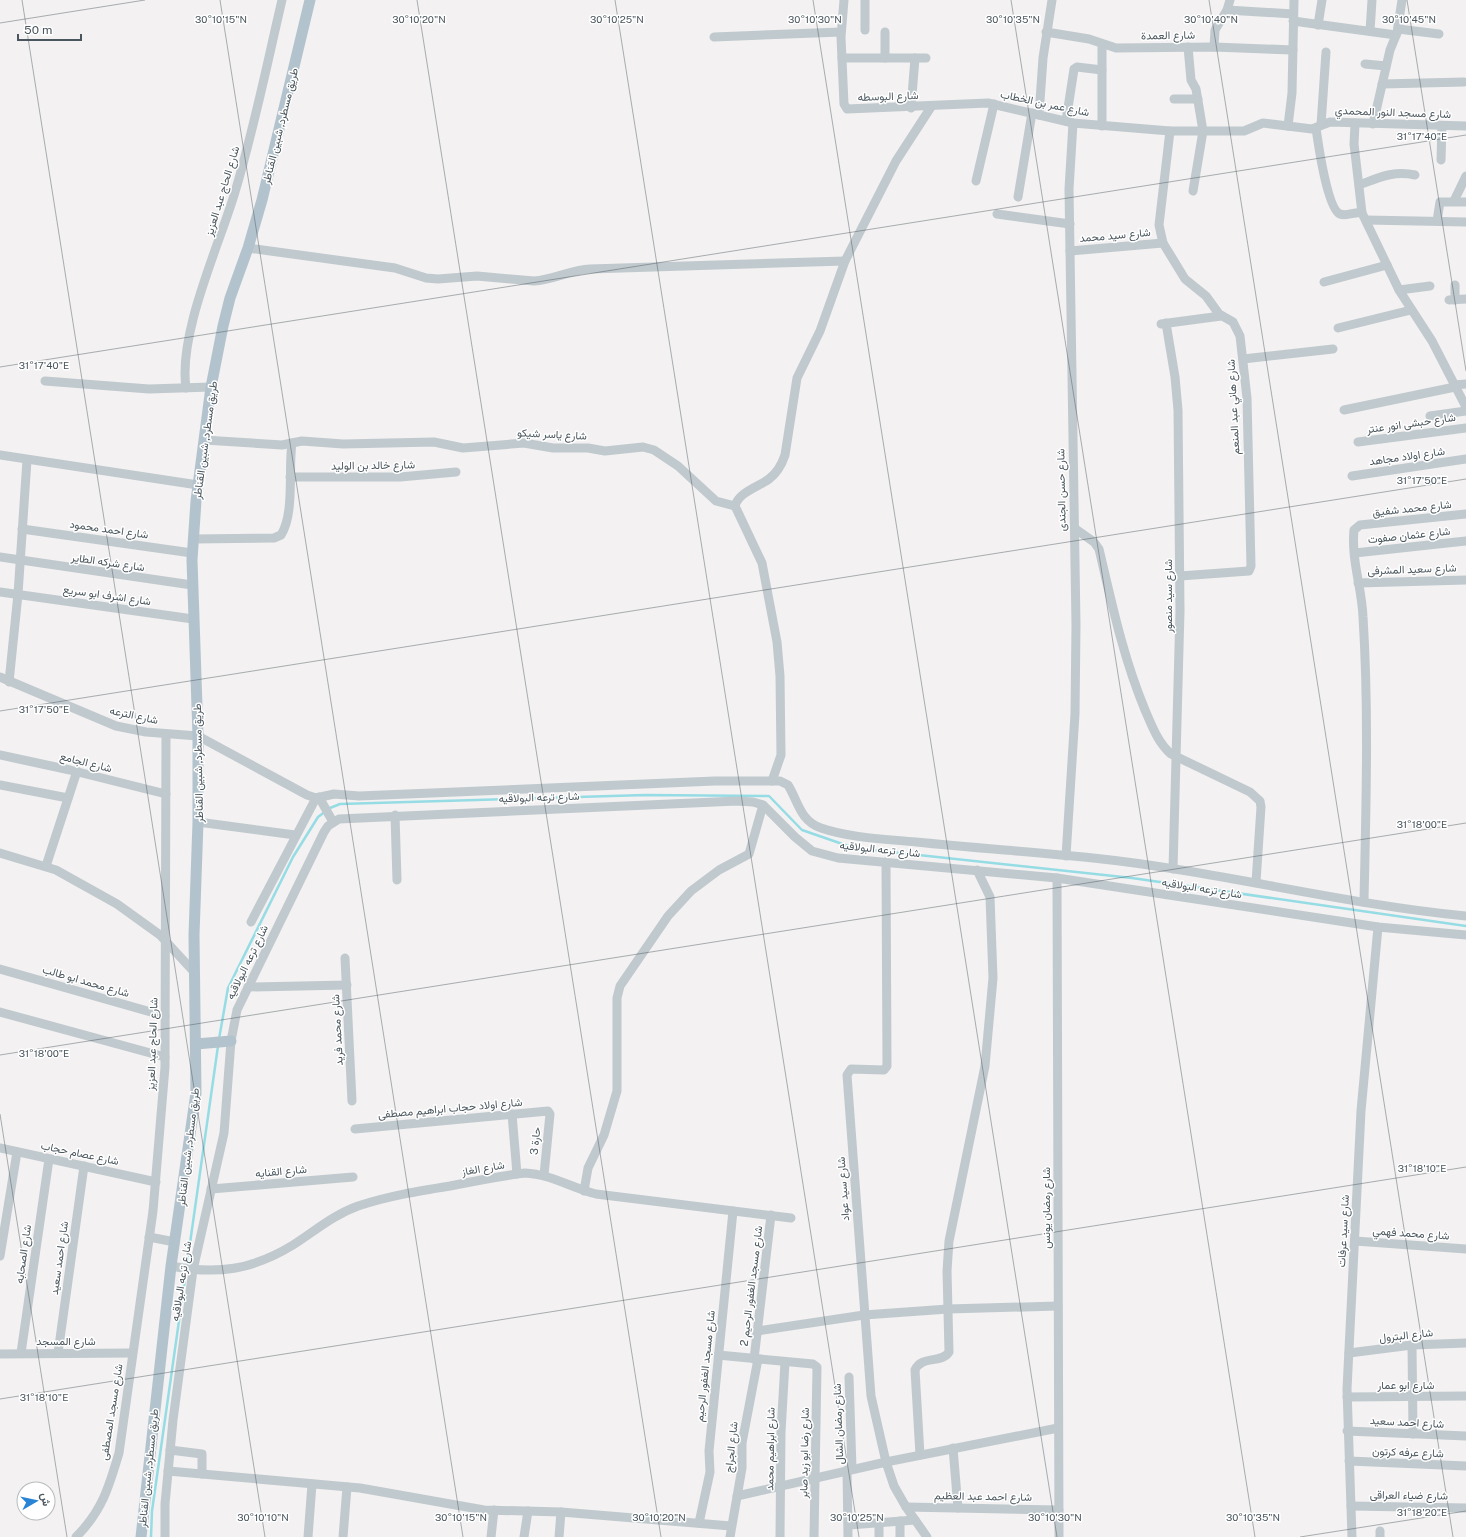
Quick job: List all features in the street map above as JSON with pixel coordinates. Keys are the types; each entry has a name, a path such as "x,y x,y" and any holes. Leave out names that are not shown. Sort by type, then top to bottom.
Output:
{"main road":[{"name":"طريق مسطرد, شبين القناطر","path":"141,1537 171,1266 196,1093 194,935 198,822 194,736 192,553 208,387 230,298 248,248 310,0"},
{"path":"196,1044 229,1041"}],"street":[{"name":"شارع الحاج عبد العزيز","path":"189,388 185,368 194,319 244,164 282,0"},
{"path":"844,0 841,32 842,58 926,58"},
{"path":"864,30 865,0"},
{"path":"1018,197 1036,114 1046,32 1052,0"},
{"path":"1214,47 1216,27 1227,10 1230,0"},
{"path":"1288,126 1292,93 1294,0"},
{"path":"1318,25 1322,0"},
{"path":"1370,31 1372,0"},
{"path":"1373,124 1392,41 1397,32 1402,0"},
{"path":"1227,10 1293,18 1318,25 1370,31 1439,34"},
{"path":"714,37 841,32"},
{"path":"885,32 885,58"},
{"name":"شارع العمدة","path":"1046,32 1089,39 1102,44 1124,48 1214,47 1293,50"},
{"path":"1102,44 1102,126"},
{"path":"1188,47 1191,80 1196,89 1203,131 1193,191"},
{"path":"1326,52 1319,126 1321,157 1333,205 1338,213 1342,215 1466,222"},
{"name":"شارع البوسطه","path":"842,58 844,104 847,110 931,107"},
{"path":"911,108 915,58"},
{"path":"1365,64 1386,66"},
{"name":"شارع حسن الجندى","path":"1066,856 1075,714 1076,625 1069,122 1074,69 1077,67 1102,70"},
{"path":"1382,84 1464,82"},
{"path":"1174,99 1198,99"},
{"path":"976,181 994,104"},
{"name":"شارع عمر بن الخطاب","path":"931,107 994,104 1069,122 1170,131 1203,131"},
{"path":"772,781 781,755 780,676 777,642 762,564 736,506 740,497 770,478 782,464 785,455 797,378 820,331 845,261 896,161 931,107"},
{"name":"شارع مسجد النور المحمدي","path":"1203,131 1244,130 1262,123 1288,126 1319,126 1330,122 1355,124 1466,126"},
{"path":"1355,124 1354,144 1364,216 1399,290 1432,341 1466,407"},
{"path":"1441,160 1442,126"},
{"name":"شارع هاني عبد المنعم","path":"1170,131 1159,225 1163,243 1185,279 1206,296 1216,312 1233,322 1238,332 1243,359 1247,398 1251,569 1246,572 1180,576"},
{"path":"1359,185 1392,173 1415,175"},
{"path":"1454,201 1466,176"},
{"path":"1438,220 1440,202 1466,202"},
{"path":"997,214 1070,224"},
{"name":"شارع سيد محمد","path":"1070,251 1163,243"},
{"path":"248,248 395,268 432,278 477,276 534,281 543,281 564,273 590,268 845,261"},
{"path":"1324,282 1386,265"},
{"path":"1455,285 1452,300 1466,299"},
{"path":"1399,290 1430,286"},
{"path":"1338,328 1411,310"},
{"name":"شارع سيد منصور","path":"1173,869 1177,756 1180,576 1178,399 1163,323 1221,316"},
{"path":"1243,359 1333,349"},
{"path":"44,381 150,389 208,387"},
{"path":"1344,410 1466,384"},
{"path":"1430,416 1466,411"},
{"name":"شارع حبشى انور عنتر","path":"1358,442 1466,428"},
{"name":"شارع ياسر شيكو","path":"204,440 282,445 302,441 344,444 434,442 463,448 524,443 553,448 588,448 605,451 643,447 654,450 678,466 716,501 736,506"},
{"path":"194,539 274,538 281,535 285,527 289,502 292,443"},
{"path":"0,455 198,485"},
{"name":"شارع اولاد مجاهد","path":"1352,476 1466,459"},
{"path":"4,679 18,594 27,460"},
{"name":"شارع خالد بن الوليد","path":"290,477 400,477 456,472"},
{"name":"شارع محمد شفيق","path":"1354,553 1354,530 1360,525 1466,514"},
{"path":"1074,528 1097,545 1131,677 1155,732 1165,748 1177,756 1250,792 1260,801 1261,814 1256,882"},
{"name":"شارع احمد محمود","path":"22,529 192,553"},
{"name":"شارع عثمان صفوت","path":"1354,553 1466,541"},
{"path":"1354,553 1363,617 1366,783 1364,902"},
{"name":"شارع شركه الطاير","path":"0,558 192,585"},
{"name":"شارع سعيد المشرفى","path":"1358,583 1466,580"},
{"name":"شارع اشرف ابو سريع","path":"0,592 193,619"},
{"name":"شارع الترعه","path":"4,679 116,726 194,736"},
{"name":"شارع الحاج عبد العزيز","path":"132,1352 156,1182 165,1057 166,794 170,734"},
{"path":"194,736 308,795 319,799 332,819"},
{"name":"شارع الجامع","path":"0,755 77,771 166,794"},
{"path":"46,866 77,771"},
{"name":"شارع ترعه البولاقيه","path":"319,799 334,794 359,796 715,781 772,781 788,785 805,819 813,825 826,830 906,842 1066,856 1173,869 1256,882 1364,902 1466,916"},
{"path":"0,785 68,798"},
{"path":"251,922 295,835 319,799"},
{"name":"شارع ترعه البولاقيه","path":"165,1537 170,1450 193,1270 226,1116 229,1041 237,1010 324,832 332,819 394,815 737,801 753,802 763,805 795,837 812,851 838,858 1057,878 1378,927 1466,935"},
{"path":"584,1191 588,1168 604,1135 617,1091 617,998 620,986 668,916 687,895 711,875 749,854 763,805"},
{"path":"394,815 397,880"},
{"path":"198,822 295,835"},
{"path":"0,853 56,870 117,904 144,922 166,941 195,973"},
{"name":"شارع سيد عواد","path":"886,862 887,1066 884,1070 851,1069 846,1075 870,1390 886,1462 894,1486 906,1507 927,1537"},
{"path":"920,1455 915,1370 917,1365 921,1362 948,1354 947,1272 949,1241 985,1066 993,978 990,897 977,870"},
{"name":"شارع رمضان يونس","path":"1057,878 1059,1537"},
{"name":"شارع سيد عرفات","path":"1352,1537 1347,1431 1347,1397 1361,1111 1378,927"},
{"name":"شارع محمد فريد","path":"345,958 352,1101"},
{"name":"شارع محمد ابو طالب","path":"0,969 165,1016"},
{"path":"248,987 347,985"},
{"path":"0,1012 165,1057"},
{"name":"شارع اولاد حجاب ابراهيم مصطفى","path":"355,1129 546,1111"},
{"name":"حارة 3","path":"544,1175 550,1114 546,1111"},
{"path":"512,1114 517,1174"},
{"name":"شارع عصام حجاب","path":"0,1148 156,1182"},
{"path":"0,1256 17,1152"},
{"name":"شارع الصحابه","path":"21,1353 49,1159"},
{"name":"شارع احمد سعيد","path":"58,1353 84,1166"},
{"name":"شارع الغاز","path":"171,1266 193,1270 224,1270 259,1261 294,1244 331,1218 359,1206 401,1195 517,1174 544,1175 584,1191 791,1218"},
{"name":"شارع القنايه","path":"211,1189 353,1177"},
{"name":"شارع مسجد الغفور الرحيم","path":"700,1522 710,1472 709,1451 733,1211"},
{"name":"شارع مسجد الغفور الرحيم 2","path":"756,1359 757,1331 771,1215"},
{"path":"149,1237 175,1242"},
{"name":"شارع محمد فهمي","path":"1355,1241 1466,1249"},
{"path":"757,1331 864,1315 948,1309 1058,1306"},
{"name":"شارع البترول","path":"1349,1353 1412,1345 1466,1343"},
{"path":"1412,1345 1413,1434"},
{"name":"شارع المسجد","path":"0,1354 132,1352"},
{"name":"شارع مسجد المصطفى","path":"76,1537 91,1522 110,1486 119,1453 132,1352"},
{"path":"718,1354 785,1362"},
{"name":"شارع الجراج","path":"730,1537 742,1468 742,1443 756,1359"},
{"name":"شارع رضا ابو زيد صابر","path":"785,1362 813,1364 818,1369 814,1537"},
{"name":"شارع ابراهيم محمد","path":"780,1537 785,1362"},
{"name":"شارع رمضان الشال","path":"848,1537 850,1470 849,1377"},
{"name":"شارع ابو عمار","path":"1347,1397 1466,1396"},
{"path":"737,1496 886,1462 1058,1428"},
{"name":"شارع احمد سعيد","path":"1347,1431 1466,1436"},
{"path":"953,1448 958,1508"},
{"path":"170,1450 202,1454 204,1457 202,1474"},
{"name":"شارع عرفه كرتون","path":"1349,1461 1466,1466"},
{"path":"168,1471 377,1490 468,1507 494,1510 561,1512 700,1522 731,1526"},
{"path":"308,1537 312,1484"},
{"path":"343,1537 347,1487"},
{"name":"شارع ضياء العراقى","path":"1351,1506 1466,1508"},
{"name":"شارع احمد عبد العظيم","path":"906,1507 1059,1510"},
{"path":"490,1537 494,1510"},
{"path":"524,1537 528,1512"},
{"path":"558,1537 561,1512"},
{"path":"848,1525 915,1520"},
{"path":"900,1521 900,1537"},
{"path":"879,1522 879,1537"}],"waterway":[{"path":"219,1039 228,988 293,857 318,817 330,808 340,804 646,795 769,796 802,830 854,848 1132,878 1466,926"},
{"path":"151,1537 152,1511 218,1046"}]}
